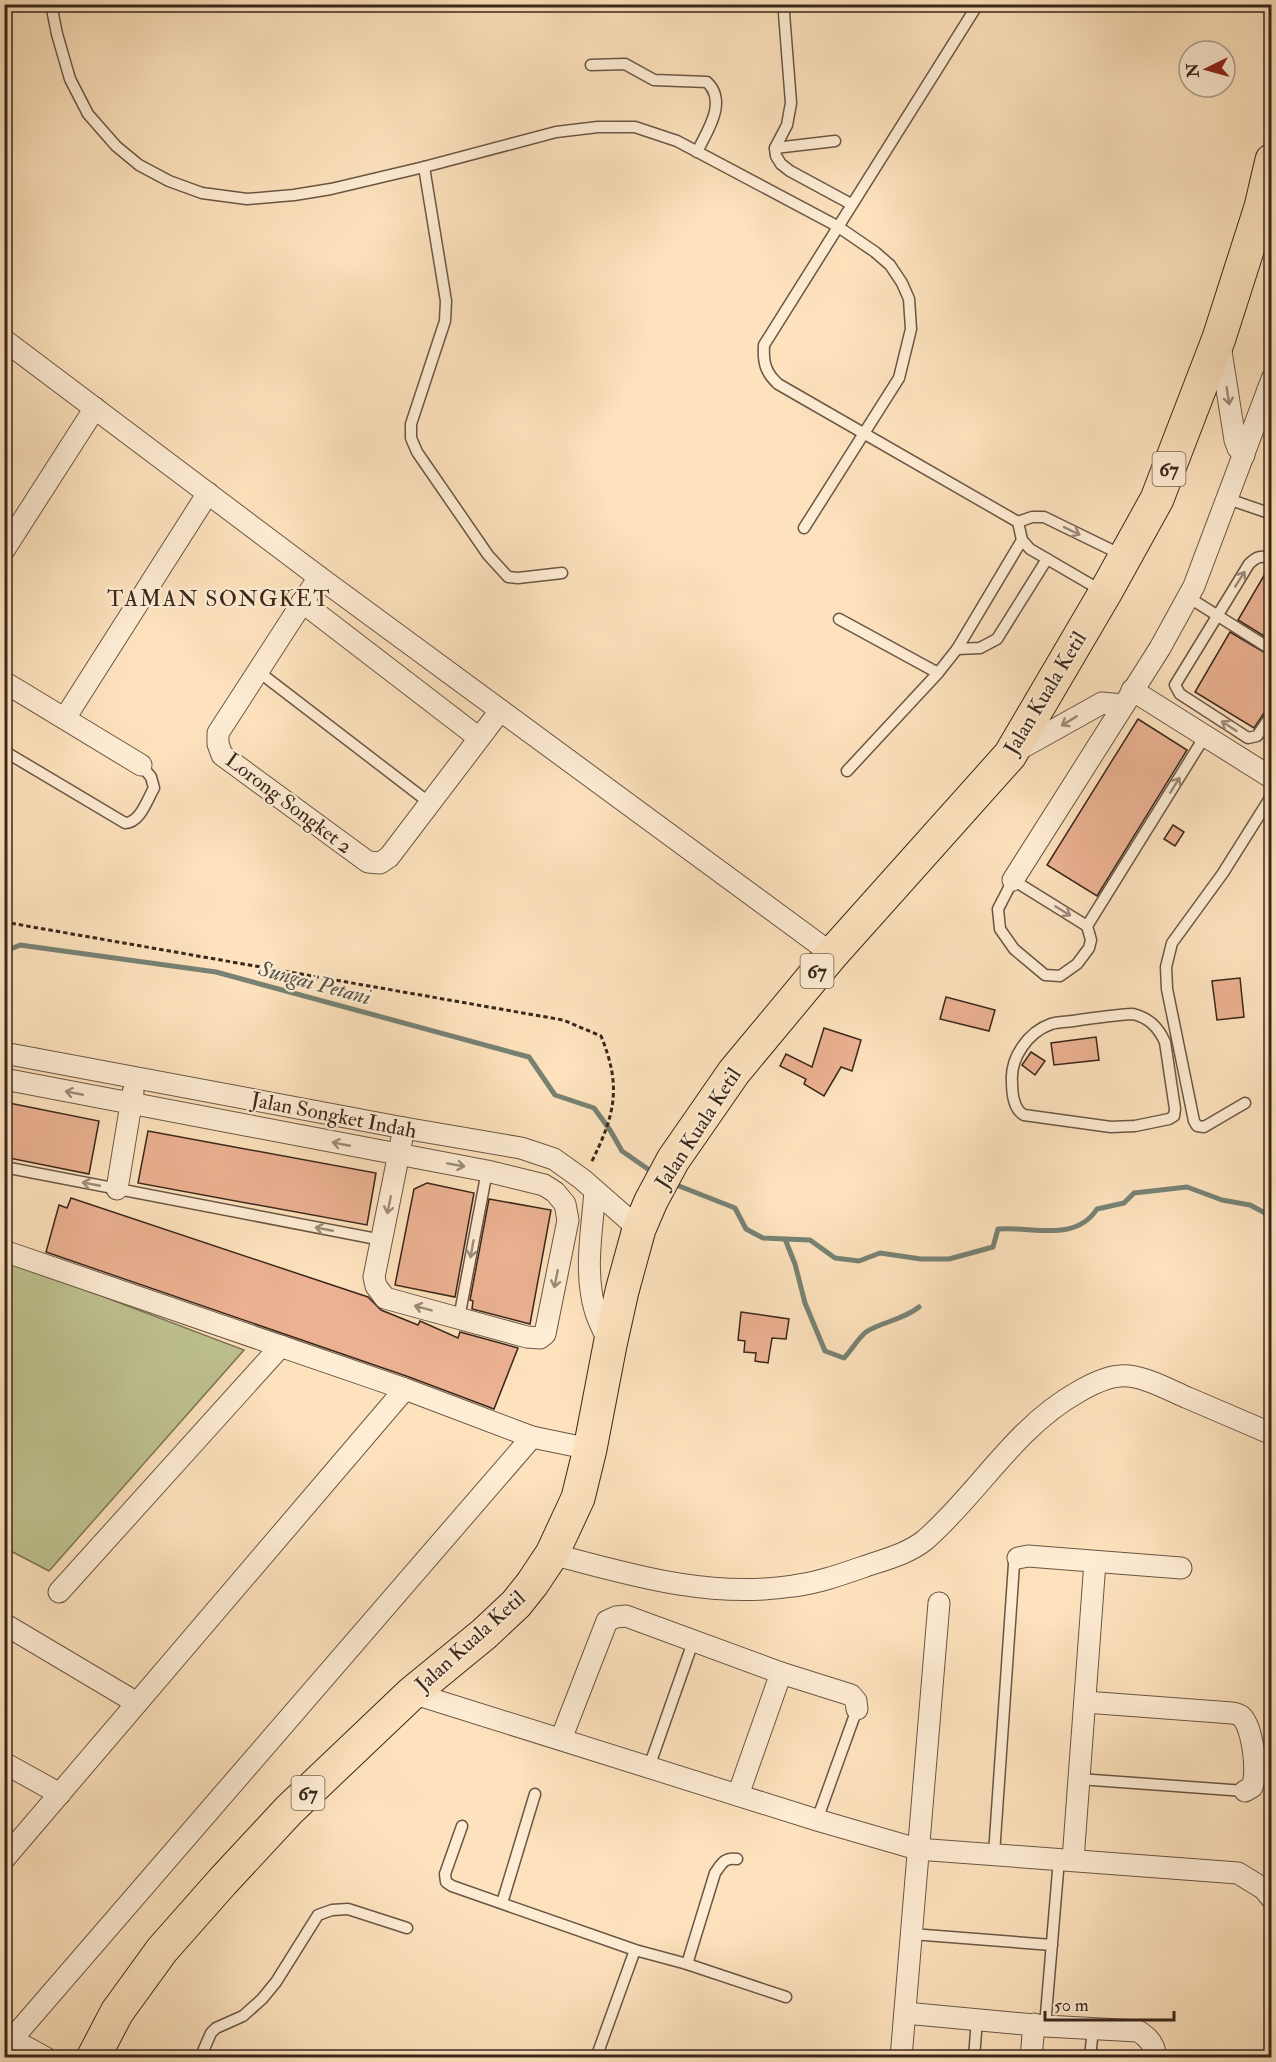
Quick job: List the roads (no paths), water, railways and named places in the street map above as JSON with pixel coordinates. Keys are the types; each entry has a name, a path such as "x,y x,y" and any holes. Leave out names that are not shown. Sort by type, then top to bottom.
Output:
{"main road":[{"name":"Jalan Kuala Ketil","path":"93,2058 117,2012 162,1950 289,1810 412,1693 484,1634 516,1604 552,1554 578,1498 610,1345 645,1215 673,1160 734,1072 832,954 1010,755 1157,499 1219,338 1261,207 1272,160"}],"street":[{"path":"1219,338 1235,440 1244,455"},
{"path":"4,340 319,577 832,954"},
{"path":"1013,880 1160,648 1194,586 1244,455 1267,408 1272,379"},
{"path":"4,550 95,408"},
{"path":"65,718 208,492"},
{"name":"Lorong Songket 2","path":"319,577 218,733 218,744 222,755 368,862 380,863 389,858 431,804"},
{"path":"302,602 479,738"},
{"path":"4,682 141,765"},
{"path":"1010,755 1092,707 1127,698 1205,736 1272,778"},
{"path":"431,804 500,711"},
{"name":"Jalan Songket Indah","path":"4,1053 521,1148 554,1159 595,1191 645,1215"},
{"path":"117,1189 136,1078"},
{"path":"4,1079 131,1104 399,1155 487,1171 544,1185 555,1192 565,1204 568,1220 545,1334 540,1338 527,1338 386,1298 379,1292 374,1277 381,1240 399,1155 404,1128"},
{"path":"595,1191 590,1281 595,1310 610,1345"},
{"path":"4,1251 405,1389 532,1437 590,1449"},
{"path":"59,1592 281,1346"},
{"path":"552,1554 647,1579 708,1589 747,1590 793,1586 839,1576 893,1557 922,1542 1037,1420 1069,1396 1093,1383 1120,1375 1147,1380 1272,1434"},
{"path":"4,1858 405,1389"},
{"path":"46,2058 8,2037 532,1437"},
{"path":"1018,1558 1028,1556 1181,1569"},
{"path":"1066,1859 1079,1779 1095,1562"},
{"path":"901,2058 939,1603"},
{"path":"561,1738 607,1621 626,1616 781,1673 851,1695 856,1701 857,1709"},
{"path":"4,1624 137,1703"},
{"path":"738,1795 781,1673"},
{"path":"412,1693 817,1820 917,1849 1238,1873 1264,1889 1272,1899"},
{"path":"1085,1702 1240,1715 1247,1725 1256,1764 1255,1780 1252,1787 1245,1791"},
{"path":"4,1763 60,1794"},
{"path":"905,2013 1138,2031 1149,2038 1155,2058"},
{"path":"1031,2058 1040,2025"}],"lane":[{"path":"51,4 70,79 88,114 116,146 139,165 169,181 202,193 247,199 331,189 556,132 619,125 648,130 677,141 837,226 875,252 890,265 909,299 911,329 899,378 804,528"},
{"path":"978,4 764,345 763,362 769,376 778,384 1018,522 1022,540 1030,549 1105,593"},
{"path":"784,13 791,103 787,125 775,148 776,156 781,164 790,171 851,204"},
{"path":"591,65 625,64 654,80 707,82 713,88 716,109 697,152"},
{"path":"775,148 835,141"},
{"path":"424,167 446,301 445,321 411,424 411,438 417,452 488,555 508,577 562,573"},
{"path":"1228,499 1272,514"},
{"path":"1018,522 1032,517 1044,517 1125,557"},
{"path":"847,771 938,673 957,649 1022,540"},
{"path":"1272,560 1266,556 1254,559 1177,681 1177,691 1248,738 1257,736 1272,714"},
{"path":"957,649 980,648 997,639 1047,559"},
{"path":"1188,597 1272,651"},
{"path":"839,619 938,673"},
{"path":"259,672 431,804"},
{"path":"1087,926 1205,736"},
{"path":"4,751 125,823 137,819 154,788 152,777 141,765"},
{"path":"1245,1103 1204,1127 1197,1126 1194,1121 1167,989 1166,967 1172,943 1223,873 1272,795"},
{"path":"1013,880 1087,926 1091,940 1089,948 1077,964 1060,976 1045,975 1014,949 1000,929 998,909 1013,880"},
{"path":"1133,1014 1144,1017 1152,1023 1165,1042 1175,1109 1174,1116 1170,1119 1135,1126 1111,1127 1024,1115 1019,1112 1015,1104 1011,1080 1013,1065 1019,1051 1032,1037 1051,1024 1133,1014"},
{"path":"1165,1042 1178,1040"},
{"path":"4,1167 381,1240"},
{"path":"459,1318 487,1171"},
{"path":"994,1854 1014,1564 1018,1558"},
{"path":"649,1767 693,1642"},
{"path":"817,1820 857,1709"},
{"path":"1079,1779 1245,1791"},
{"path":"502,1903 535,1794"},
{"path":"462,1826 445,1874 447,1882 452,1887 634,1950 687,1964 786,1997"},
{"path":"687,1964 715,1873 722,1862 729,1858 737,1860"},
{"path":"1040,2025 1066,1859"},
{"path":"200,2058 211,2033 216,2028 243,2016 262,1999 276,1982 318,1915 332,1910 348,1909 407,1928"},
{"path":"912,1934 1052,1945"},
{"path":"597,2058 634,1950"},
{"path":"974,2058 977,2019"},
{"path":"1090,2058 1093,2028"}],"waterway":[{"name":"Sungai Petani","path":"4,952 20,945 216,972 529,1057 555,1095 594,1108 622,1151 655,1174"},
{"path":"674,1184 735,1208 746,1229 763,1238 785,1239 795,1264 805,1303 825,1351 844,1358 866,1332 919,1307"},
{"path":"785,1239 810,1240 835,1258 859,1261 880,1253 921,1259 949,1259 993,1247 998,1229 1052,1231 1065,1229 1077,1226 1097,1209 1124,1203 1134,1193 1187,1187 1222,1200 1250,1205 1265,1213 1272,1212"}],"district":[{"name":"TAMAN SONGKET","path":"219,598"}]}
